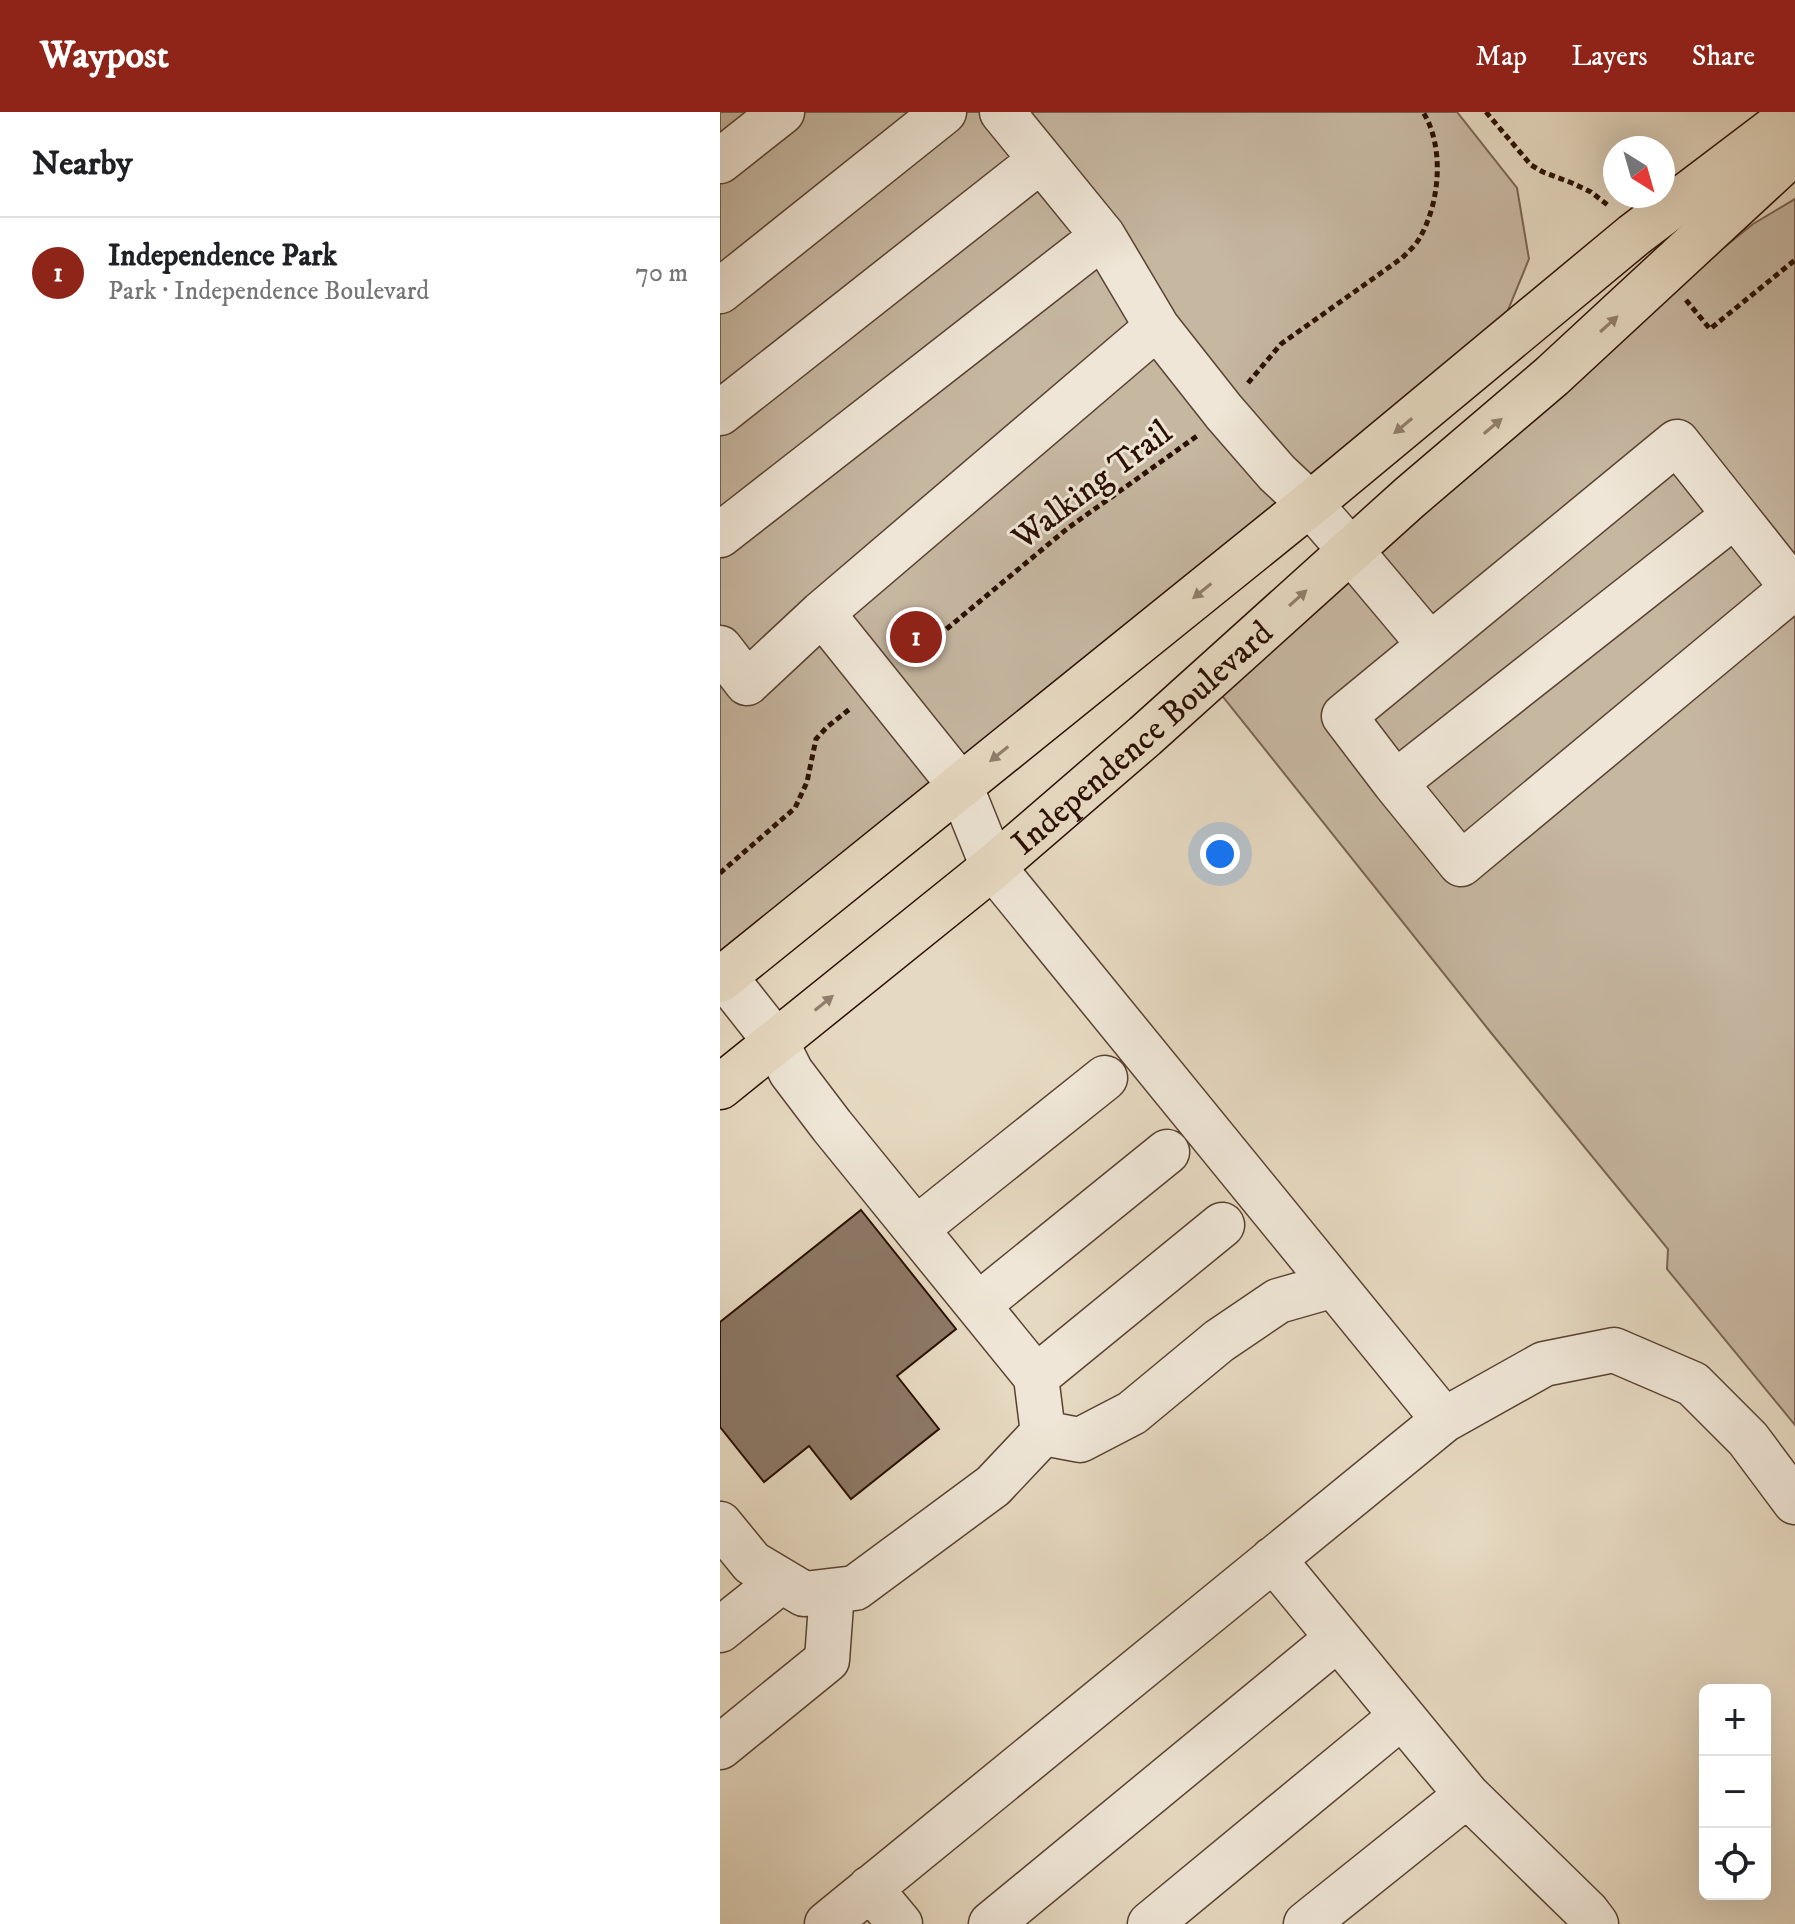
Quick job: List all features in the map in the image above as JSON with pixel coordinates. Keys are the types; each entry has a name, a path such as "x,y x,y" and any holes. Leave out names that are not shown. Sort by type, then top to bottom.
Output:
{"main road":[{"path":"1690,191 1748,112"},
{"path":"1690,191 1795,113"},
{"path":"1693,247 1795,151"},
{"path":"1693,247 1724,232 1795,183"},
{"name":"Independence Boulevard","path":"722,978 1310,504 1690,191"},
{"name":"Independence Boulevard","path":"720,1087 993,867 1145,736 1693,247"}],"street":[{"path":"720,161 782,112"},
{"path":"720,291 944,112"},
{"path":"1002,112 1103,236 1157,327 1224,412 1277,473 1310,504 1430,645"},
{"path":"720,413 1041,160"},
{"path":"720,535 1103,236"},
{"path":"720,648 747,683 822,613 1157,327"},
{"path":"1677,442 1735,515 1793,588 1461,864 1344,716 1677,442"},
{"path":"1395,783 1735,515"},
{"path":"822,613 960,785 993,867 1444,1420"},
{"path":"722,978 776,1042 797,1081 832,1126 1036,1377 1043,1433"},
{"path":"916,1229 1105,1078"},
{"path":"978,1305 1167,1152"},
{"path":"1036,1377 1222,1225"},
{"path":"1043,1433 1080,1440 1132,1413 1219,1341 1278,1301 1334,1285"},
{"path":"827,1924 1444,1420 1544,1364 1614,1350 1693,1384 1748,1439 1795,1502"},
{"path":"720,1524 752,1563 804,1594 855,1588 993,1486 1043,1433"},
{"path":"1273,1559 1467,1795 1596,1924"},
{"path":"720,1630 781,1581"},
{"path":"720,1747 827,1660 832,1591"},
{"path":"991,1924 1338,1638"},
{"path":"1150,1924 1402,1716"},
{"path":"1306,1924 1467,1795"},
{"path":"870,1888 900,1924"}],"path":[{"name":"Walking Trail","path":"720,873 795,808 807,782 816,739 827,727 1068,528 1213,424 1281,344 1402,258 1418,241 1435,197 1435,138 1423,112"},
{"path":"1486,112 1531,165 1591,192 1613,210"},
{"path":"1684,297 1710,329 1795,260"}],"shaded area":[{"path":"720,112 1457,112 1517,188 1529,259 1506,315 720,958"},
{"path":"1795,199 1795,1425 1667,1269 1668,1249 1220,693 1722,249 1753,224"}],"building":[{"path":"861,1210 956,1329 897,1376 939,1429 851,1499 809,1446 764,1482 720,1427 720,1322"}],"place":[{"name":"Independence Park","path":"916,637"}]}
